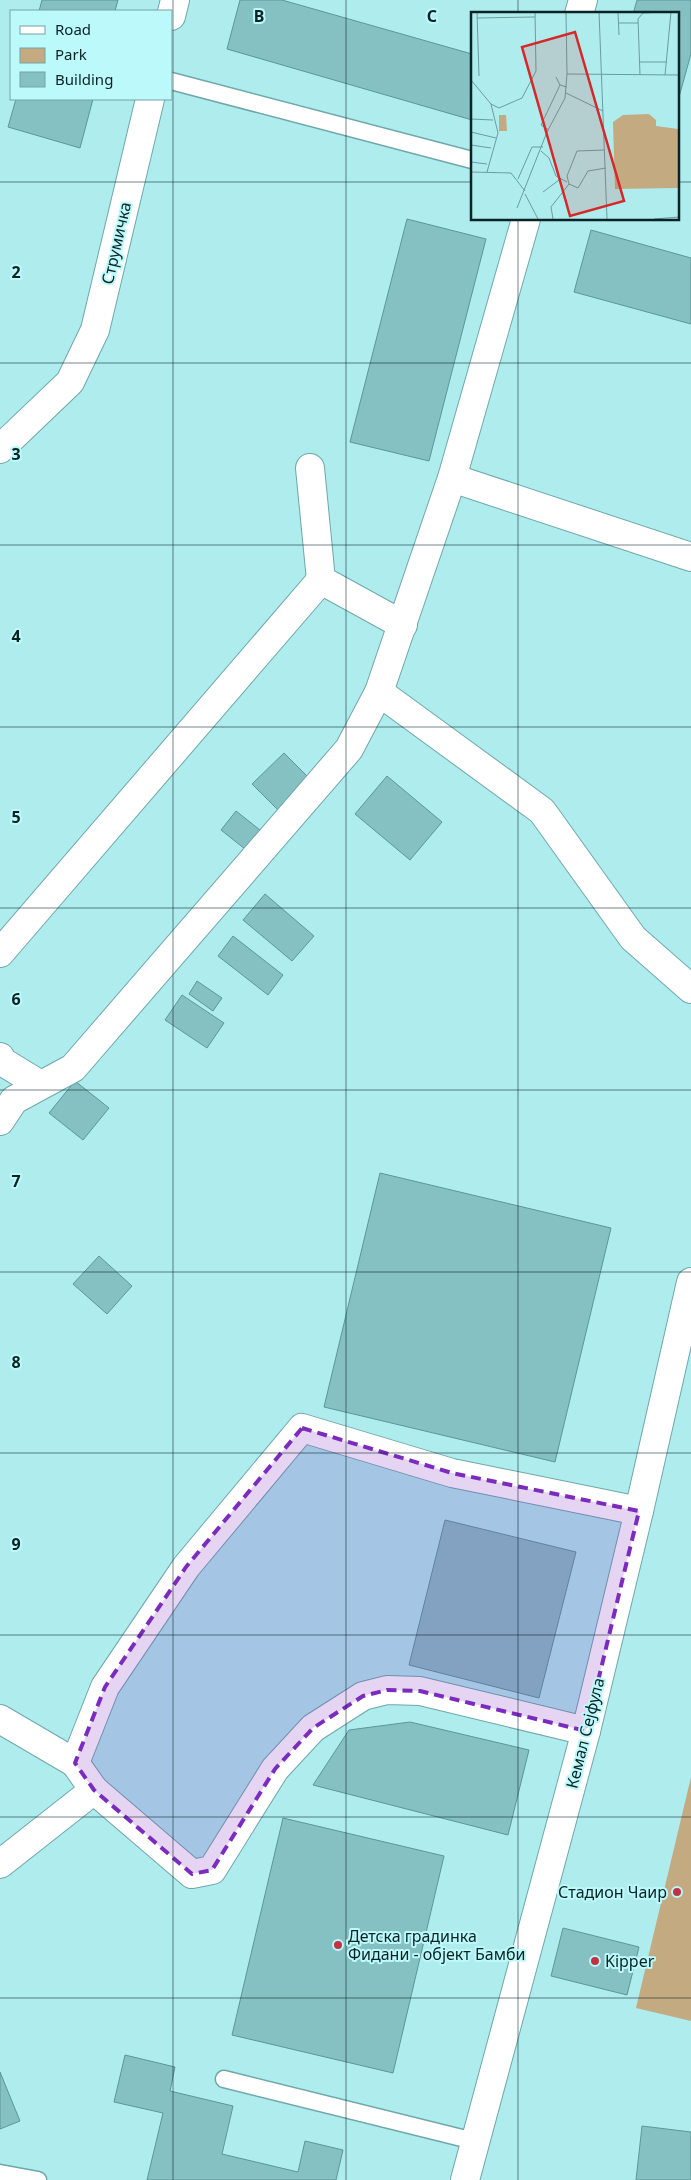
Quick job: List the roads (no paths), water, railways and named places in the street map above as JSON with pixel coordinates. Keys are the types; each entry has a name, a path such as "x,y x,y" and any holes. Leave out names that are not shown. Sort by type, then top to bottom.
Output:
{"street":[{"name":"Струмичка","path":"5,437 70,382 95,330 150,100"},
{"path":"0,1121 14,1100 40,1084 73,1068 349,749 379,692 403,626 452,478 526,220"},
{"path":"0,953 321,580 310,468"},
{"path":"452,478 691,557"},
{"path":"321,580 403,626"},
{"path":"379,692 542,811 633,938 691,989"},
{"path":"0,1057 3,1062 40,1084"},
{"name":"Кемал Сејфула","path":"464,2180 586,1731 639,1511 691,1282"},
{"path":"75,1763 105,1687 186,1567 302,1428 452,1473 639,1511"},
{"path":"0,1719 75,1763 94,1790 192,1874 212,1870 275,1769 313,1728 363,1696 387,1690 420,1691 586,1731"},
{"path":"0,1864 94,1790"}],"lane":[{"path":"172,81 471,160"},
{"path":"224,2079 474,2140"},
{"path":"0,2173 38,2180"}],"place":[{"name":"Стадион Чаир","path":"677,1892"},
{"name":"Детска градинка Фидани - објект Бамби","path":"338,1945"},
{"name":"Kipper","path":"595,1961"}]}
